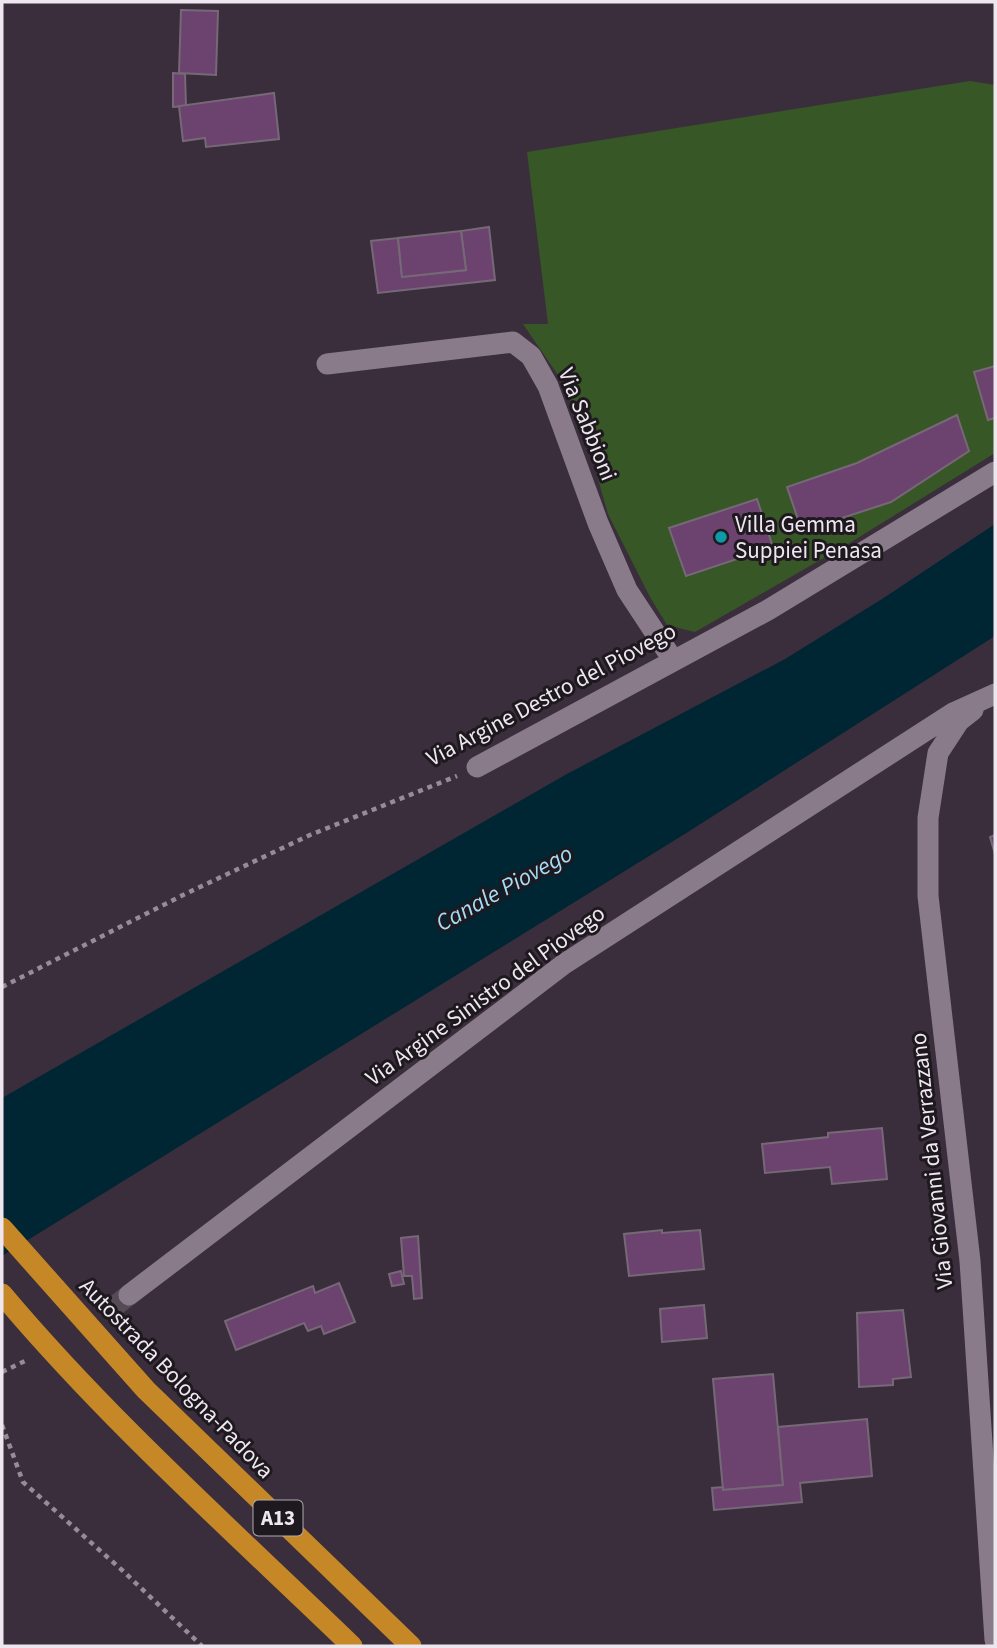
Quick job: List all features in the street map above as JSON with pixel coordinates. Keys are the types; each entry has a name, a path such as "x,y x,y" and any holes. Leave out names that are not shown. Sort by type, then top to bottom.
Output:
{"highway":[{"name":"Autostrada Bologna-Padova","path":"2,1228 146,1390 411,1646"},
{"name":"A13","path":"2,1294 49,1350 352,1646"}],"street":[{"name":"Via Sabbioni","path":"327,364 513,342 531,356 548,386 598,523 627,590 673,660"},
{"name":"Via Argine Destro del Piovego","path":"477,767 768,610 995,472"},
{"name":"Via Argine Sinistro del Piovego","path":"129,1296 564,964 953,713 992,696"},
{"name":"Via Giovanni da Verrazzano","path":"992,696 960,721 938,753 928,818 928,896 970,1261 995,1640"}],"path":[{"name":"Via Argine Destro del Piovego","path":"2,987 183,895 310,835 477,767"},
{"path":"2,1372 34,1356"},
{"path":"2,1426 23,1482 123,1571 201,1646"}],"green space":[{"path":"970,81 995,85 995,453 848,544 695,632 667,625 608,514 586,437 562,381 523,324 548,324 527,152"}],"water":[{"name":"Canale Piovego","path":"995,524 995,636 688,832 2,1256 2,1098 565,775 785,659"}],"building":[{"path":"181,10 218,11 216,75 179,73"},
{"path":"173,73 185,74 186,106 173,107"},
{"path":"274,93 279,139 206,147 205,138 183,141 179,106"},
{"path":"489,227 495,280 378,293 371,241 398,238 402,277 466,270 461,231"},
{"path":"461,231 466,270 402,277 398,238"},
{"path":"995,366 995,418 988,420 974,372"},
{"path":"957,415 969,451 891,502 802,531 787,487 857,463"},
{"name":"Villa Gemma Suppiei Penasa","path":"757,499 773,547 686,576 669,528"},
{"path":"995,835 995,854 990,837"},
{"path":"882,1128 887,1179 832,1184 830,1167 765,1173 762,1144 828,1137 828,1133"},
{"path":"662,1230 662,1233 700,1230 704,1269 629,1276 624,1234"},
{"path":"418,1236 422,1298 414,1299 412,1276 404,1276 401,1238"},
{"path":"401,1271 404,1284 392,1286 389,1274"},
{"path":"339,1283 355,1322 324,1334 321,1326 308,1331 304,1323 236,1350 225,1321 313,1286 315,1293"},
{"path":"704,1305 707,1338 662,1342 660,1309"},
{"path":"903,1310 911,1377 893,1379 893,1385 859,1387 857,1313"},
{"path":"773,1374 783,1485 723,1490 713,1379"},
{"path":"867,1419 872,1476 800,1483 802,1502 714,1510 712,1488 723,1487 723,1490 783,1485 778,1427"}],"tunnel":[{"path":"115,1306 129,1295"}],"place":[{"name":"Villa Gemma Suppiei Penasa","path":"721,537"}]}
